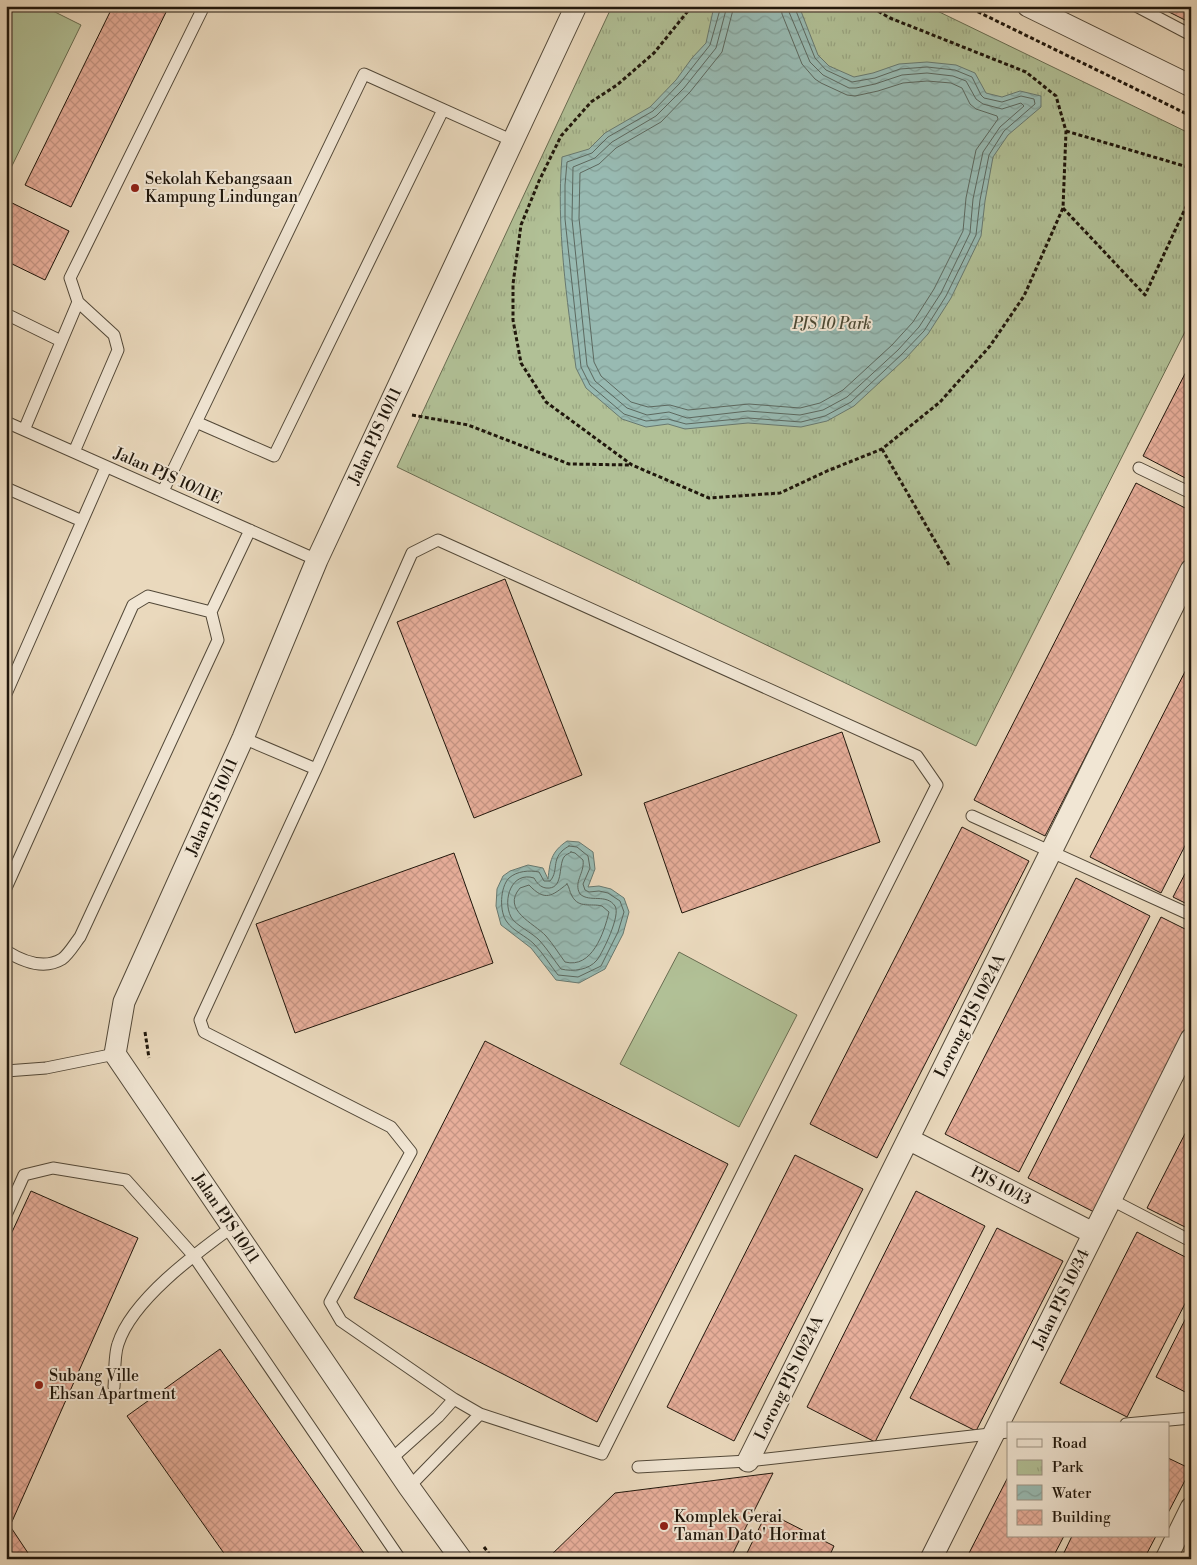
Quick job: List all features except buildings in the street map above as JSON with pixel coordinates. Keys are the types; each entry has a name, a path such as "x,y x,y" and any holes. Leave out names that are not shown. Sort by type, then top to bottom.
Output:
{"street":[{"name":"Jalan PJS 10/11","path":"461,1559 409,1488 115,1054 124,1002 243,738 317,560 576,6"},
{"path":"1028,6 1191,86"},
{"name":"Lorong PJS 10/24A","path":"748,1461 1191,570"},
{"name":"Jalan PJS 10/34","path":"931,1559 1001,1433 1093,1233 1191,1038"},
{"name":"PJS 10/13","path":"908,1138 1093,1233"},
{"path":"1166,1559 1191,1508"}],"lane":[{"path":"74,452 118,350 114,335 78,302 70,278 204,6"},
{"path":"1136,6 1191,35"},
{"path":"163,491 364,74 513,140"},
{"path":"196,422 274,456 443,110"},
{"path":"24,430 78,302"},
{"path":"6,314 61,341"},
{"name":"Jalan PJS 10/11E","path":"6,422 317,560"},
{"path":"6,694 106,467"},
{"path":"1139,468 1191,493"},
{"path":"6,488 82,521"},
{"path":"6,951 21,960 45,964 63,958 80,937 218,640 211,612 250,530"},
{"path":"438,540 916,756 937,785 602,1454 480,1414 454,1399 341,1321 330,1302 411,1152 391,1127 204,1032 200,1020 316,769 412,553 438,540"},
{"path":"6,888 133,605 148,596 211,612"},
{"path":"243,738 316,769"},
{"path":"972,816 1191,915"},
{"path":"6,1071 46,1068 115,1054"},
{"path":"6,1215 24,1176 53,1168 126,1180 193,1255 400,1559"},
{"path":"1110,1199 1191,1241"},
{"path":"114,1387 117,1345 136,1310 193,1255 232,1227"},
{"path":"390,1460 438,1417 454,1399"},
{"path":"409,1488 480,1414"},
{"path":"1148,1422 1191,1418"},
{"path":"638,1467 748,1461 1001,1433"}],"path":[{"path":"692,6 654,53 617,84 591,102 561,136 539,180 521,225 512,284 513,320 521,363 546,402 632,465 709,498 780,493 826,471 882,449 940,402 990,346 1024,296 1063,208 1066,131 1056,96 1026,72 890,18 869,6"},
{"path":"966,6 1191,116"},
{"path":"1066,131 1191,168"},
{"path":"1063,208 1145,295 1191,196"},
{"path":"415,406 411,415 468,425 569,464 632,465"},
{"path":"882,449 949,565"},
{"path":"144,1029 150,1065"},
{"path":"481,1544 493,1559"}],"green space":[{"path":"6,6 43,6 81,25 7,176"},
{"name":"PJS 10 Park","path":"612,6 927,6 1191,134 1191,320 976,746 397,467"},
{"path":"679,952 797,1015 739,1127 620,1064"}],"water":[{"path":"717,6 799,6 818,55 829,66 854,77 899,64 927,62 956,65 975,73 986,93 1002,97 1020,91 1041,96 1041,107 1008,135 993,157 981,236 951,298 928,334 906,358 854,406 827,421 801,427 748,423 685,429 668,424 646,427 622,419 586,388 576,368 561,236 562,157 589,149 605,133 650,107 676,80 706,43 713,11"},
{"path":"567,841 579,842 593,852 595,869 588,887 599,886 611,889 624,898 629,912 623,934 605,969 579,983 556,980 531,948 501,925 496,906 497,889 503,876 510,871 528,865 543,868 548,879 554,853"}],"place":[{"name":"Sekolah Kebangsaan Kampung Lindungan","path":"135,188"},
{"name":"Subang Ville Ehsan Apartment","path":"39,1385"},
{"name":"Komplek Gerai Taman Dato' Hormat","path":"664,1526"}]}
